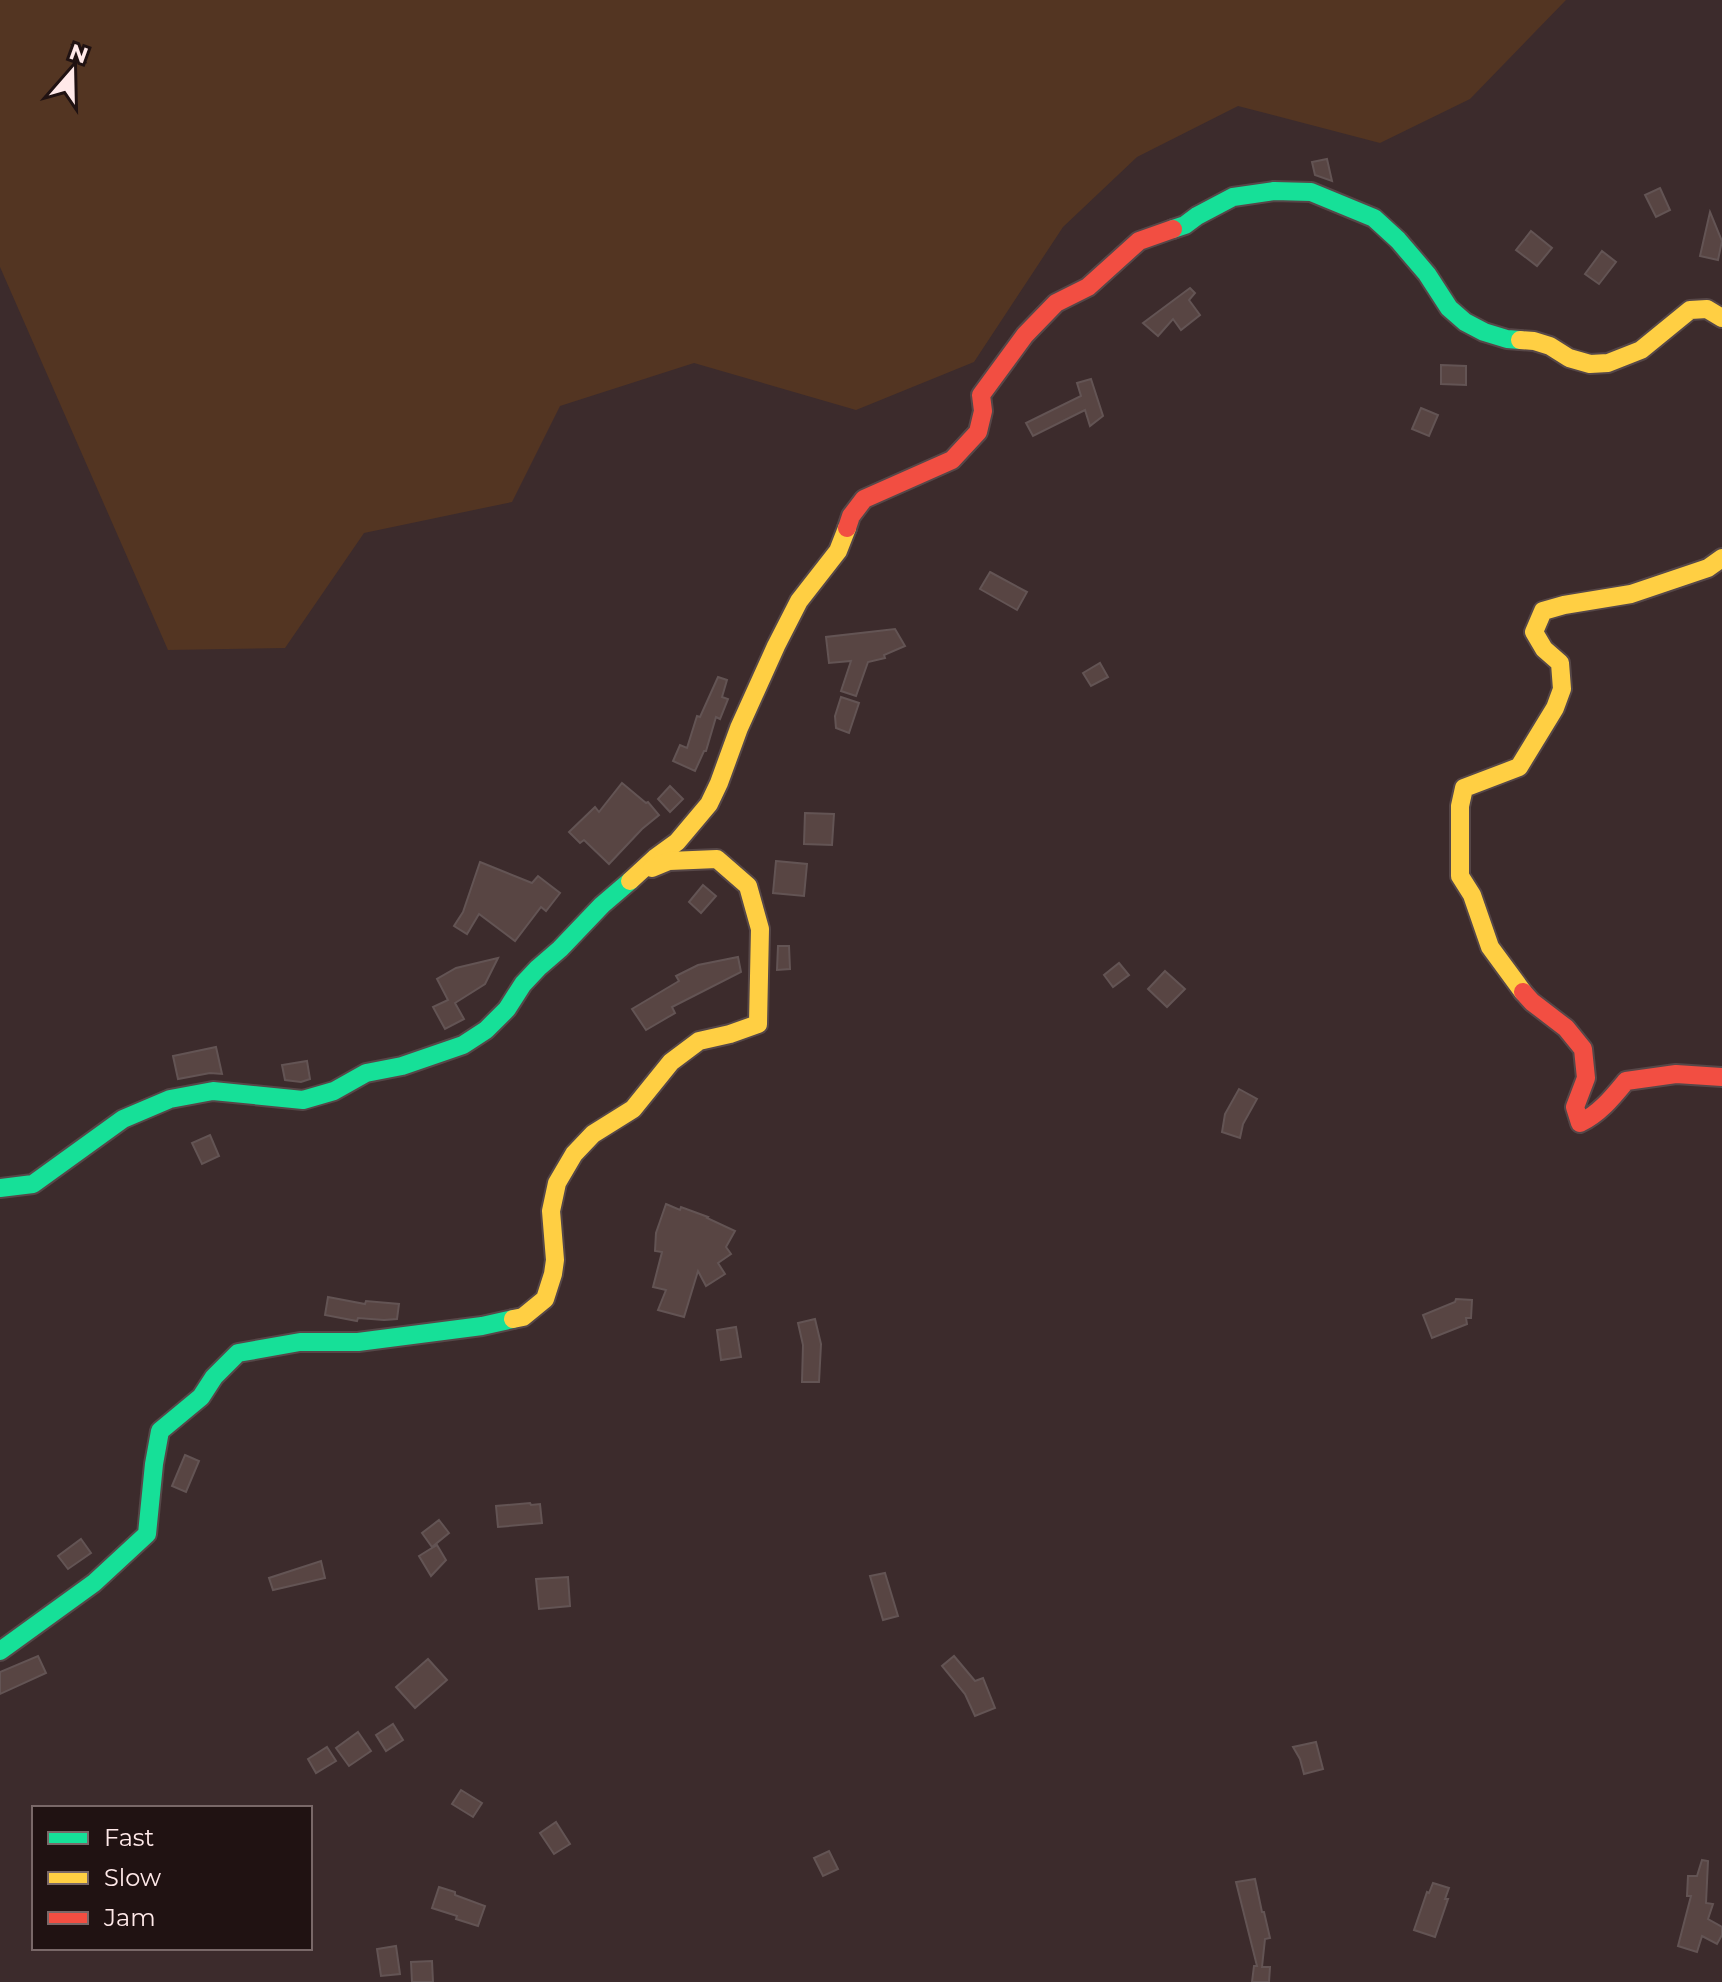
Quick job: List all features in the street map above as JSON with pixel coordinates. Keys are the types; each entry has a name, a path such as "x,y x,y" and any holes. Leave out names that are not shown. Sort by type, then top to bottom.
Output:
{"street":[{"path":"0,1188 33,1184 123,1119 170,1099 213,1091 303,1100 334,1091 366,1073 428,1058 463,1045 486,1030 507,1009 538,968 602,905 677,842 709,804 739,728 799,601 838,551 851,516 864,499 952,460 978,432 983,411 981,395 1025,335 1056,303 1088,287 1139,241 1185,225 1233,197 1274,191 1311,192 1374,218 1427,274 1449,308 1465,322 1496,336 1534,341 1550,346 1569,358 1590,364 1608,363 1641,350 1690,310 1707,309 1722,318"},
{"path":"1722,558 1708,568 1631,594 1543,611 1534,632 1544,649 1560,663 1562,689 1555,708 1519,767 1464,788 1460,806 1460,876 1472,895 1490,947 1515,983 1532,1002 1566,1028 1583,1049 1586,1078 1575,1107 1580,1123 1605,1106 1626,1081 1676,1074 1722,1077"},
{"path":"0,1651 94,1583 147,1534 160,1431 201,1397 214,1377 238,1353 300,1342 358,1342 482,1326 523,1317 545,1299 555,1260 551,1211 557,1183 574,1154 593,1134 633,1109 671,1062 699,1041 758,1024 760,929 748,886 717,859 669,861 639,873"}],"shaded area":[{"path":"0,0 1566,0 1470,99 1380,143 1238,106 1137,157 1063,227 974,362 856,410 694,363 560,406 512,502 364,533 285,648 168,650 0,267"}],"building":[{"path":"1327,159 1332,181 1315,175 1312,162"},
{"path":"1660,188 1670,210 1656,217 1645,195"},
{"path":"1710,212 1722,241 1718,260 1700,256"},
{"path":"1531,231 1552,248 1537,266 1516,250"},
{"path":"1602,251 1616,262 1599,284 1585,274"},
{"path":"1190,288 1195,293 1189,300 1200,315 1181,330 1173,319 1158,336 1143,323"},
{"path":"1441,365 1466,366 1466,385 1441,384"},
{"path":"1091,379 1103,416 1090,426 1085,410 1033,436 1026,423 1081,396 1077,383"},
{"path":"1421,408 1438,415 1429,436 1412,429"},
{"path":"990,572 1027,592 1017,610 980,589"},
{"path":"895,629 905,646 884,655 885,658 868,662 856,696 841,691 851,661 829,663 826,637"},
{"path":"1100,663 1108,677 1091,686 1083,673"},
{"path":"718,677 727,680 722,697 728,699 720,719 716,717 706,751 695,771 673,761 680,745 687,748 697,716 700,717"},
{"path":"841,697 859,703 849,733 836,728 835,716"},
{"path":"622,783 648,802 659,815 609,864 584,840 580,843 569,832 595,807 599,812"},
{"path":"670,786 683,799 670,812 658,799"},
{"path":"805,813 834,814 832,845 804,844"},
{"path":"776,861 807,864 804,896 773,893"},
{"path":"480,862 532,883 538,876 560,893 546,911 541,907 515,941 479,914 467,934 454,926 463,912"},
{"path":"703,885 716,896 701,913 689,902"},
{"path":"778,946 789,946 790,969 777,970"},
{"path":"738,957 741,972 672,1007 675,1013 646,1030 632,1009 679,981 676,976 698,965"},
{"path":"498,958 485,984 455,1003 464,1019 445,1029 433,1007 448,1000 437,979 456,968"},
{"path":"1119,963 1129,975 1113,987 1104,975"},
{"path":"1165,971 1185,989 1167,1007 1148,989"},
{"path":"216,1047 222,1074 178,1079 173,1056"},
{"path":"307,1061 310,1079 301,1082 285,1080 282,1065"},
{"path":"1239,1089 1257,1099 1243,1124 1240,1138 1222,1132 1225,1114"},
{"path":"210,1135 219,1156 202,1164 192,1143"},
{"path":"666,1204 708,1217 735,1231 726,1247 731,1254 718,1263 725,1274 706,1286 698,1271 684,1317 658,1310 666,1290 653,1287 662,1252 655,1251 656,1233"},
{"path":"328,1297 365,1304 366,1301 399,1304 397,1319 358,1318 357,1321 325,1315"},
{"path":"1456,1299 1472,1300 1471,1318 1466,1318 1467,1324 1432,1338 1423,1315"},
{"path":"815,1319 821,1344 819,1382 802,1382 803,1345 798,1323"},
{"path":"736,1327 741,1357 721,1360 717,1330"},
{"path":"185,1455 199,1461 186,1492 172,1486"},
{"path":"540,1504 542,1523 498,1527 496,1506"},
{"path":"439,1520 449,1533 432,1547 422,1533"},
{"path":"81,1539 91,1553 68,1569 58,1556"},
{"path":"437,1545 446,1560 431,1576 419,1556"},
{"path":"321,1561 325,1578 273,1590 269,1578"},
{"path":"885,1573 898,1616 883,1620 870,1576"},
{"path":"568,1577 570,1606 539,1609 536,1579"},
{"path":"38,1656 46,1673 0,1694 0,1672"},
{"path":"954,1656 975,1681 983,1678 995,1708 975,1716 965,1694 942,1666"},
{"path":"428,1659 447,1680 415,1708 396,1687"},
{"path":"393,1724 403,1740 386,1751 376,1735"},
{"path":"358,1732 371,1751 349,1766 336,1748"},
{"path":"1316,1742 1323,1769 1304,1774 1293,1747"},
{"path":"327,1747 336,1761 316,1773 308,1759"},
{"path":"461,1790 482,1803 473,1817 452,1804"},
{"path":"556,1822 570,1844 554,1854 540,1833"},
{"path":"829,1851 838,1869 823,1876 814,1858"},
{"path":"1702,1860 1708,1861 1706,1903 1713,1904 1708,1919 1722,1927 1722,1935 1717,1944 1702,1936 1697,1952 1678,1946 1691,1896 1687,1896 1688,1876 1697,1876"},
{"path":"1255,1879 1270,1938 1265,1939 1262,1967 1270,1967 1269,1982 1252,1982 1254,1966 1257,1966 1236,1882"},
{"path":"1433,1883 1449,1888 1435,1937 1414,1930"},
{"path":"439,1887 485,1906 478,1926 432,1908"},
{"path":"396,1946 400,1974 381,1976 377,1949"},
{"path":"432,1961 433,1982 412,1982 411,1962"}],"traffic: fast":[{"path":"1173,229 1233,197 1274,191 1311,192 1374,218 1398,240 1427,274 1449,308 1465,322 1484,332 1520,340"},
{"path":"0,1188 33,1184 123,1119 170,1099 213,1091 303,1100 334,1091 366,1073 402,1066 463,1045 486,1030 507,1009 538,968 630,881"},
{"path":"0,1651 94,1583 147,1534 160,1431 201,1397 214,1377 238,1353 300,1342 358,1342 513,1319"}],"traffic: slow":[{"path":"1520,340 1550,346 1569,358 1590,364 1608,363 1641,350 1690,310 1707,309 1722,318"},
{"path":"630,881 677,842 709,804 776,646 799,601 838,551 847,528"},
{"path":"1523,992 1490,947 1472,895 1460,876 1460,806 1464,788 1519,767 1555,708 1562,689 1560,663 1544,649 1534,632 1543,611 1631,594 1708,568 1722,558"},
{"path":"513,1319 523,1317 545,1299 555,1260 551,1211 557,1183 574,1154 593,1134 633,1109 671,1062 699,1041 758,1024 760,929 748,886 717,859 669,861 652,868"}],"traffic: jam":[{"path":"847,528 851,516 864,499 952,460 978,432 983,411 981,395 1025,335 1056,303 1088,287 1139,241 1173,229"},
{"path":"1523,992 1566,1028 1583,1049 1586,1078 1575,1107 1580,1123 1600,1110 1626,1081 1676,1074 1722,1077"}]}
